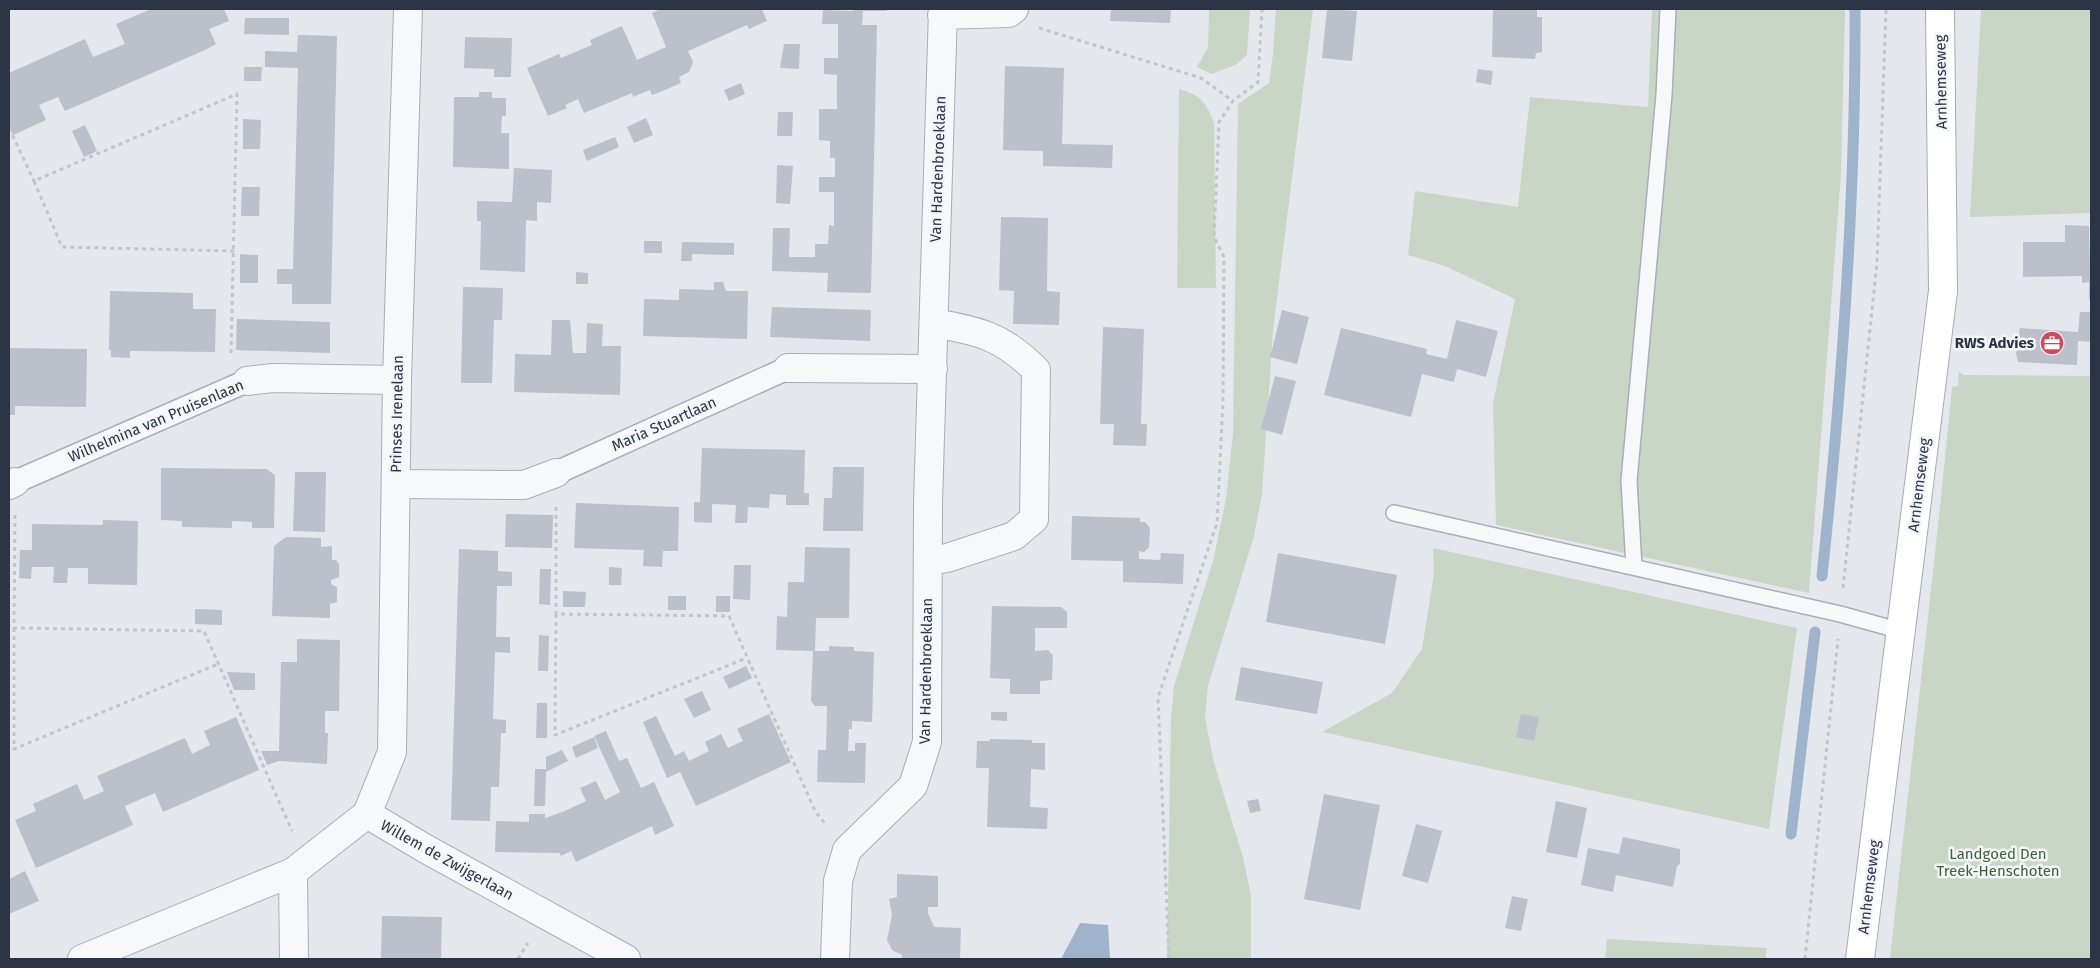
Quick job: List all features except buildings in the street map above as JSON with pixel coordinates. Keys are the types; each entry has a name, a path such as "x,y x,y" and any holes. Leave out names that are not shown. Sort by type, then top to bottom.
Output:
{"main road":[{"name":"Arnhemseweg","path":"1860,959 1943,291 1940,9"}],"street":[{"name":"Prinses Irenelaan","path":"366,814 392,752 397,380 408,9"},
{"name":"Van Hardenbroeklaan","path":"835,959 838,881 847,850 913,786 927,742 928,561 943,12 1011,11"},
{"path":"928,561 947,558 1014,536 1034,520 1036,370 1021,355 995,337 934,323"},
{"name":"Maria Stuartlaan","path":"396,484 524,485 556,473 788,368 933,369"},
{"name":"Wilhelmina van Pruisenlaan","path":"12,483 238,385 272,378 397,380"},
{"name":"Willem de Zwijgerlaan","path":"82,959 299,867 366,814 626,959"},
{"path":"294,959 299,867"}],"lane":[{"path":"1634,567 1628,481 1664,95 1668,9"},
{"path":"1394,513 1840,614 1901,630"}],"path":[{"path":"1169,959 1158,697 1217,523 1223,401 1224,257 1214,237 1219,122 1233,101 1258,82 1262,9"},
{"path":"1805,959 1877,262 1886,9"},
{"path":"1011,11 1024,24 1201,78 1233,101"},
{"path":"34,182 237,94 234,251 238,385"},
{"path":"9,128 62,248 234,251"},
{"path":"556,473 555,735 747,658"},
{"path":"12,483 14,749 218,664"},
{"path":"556,614 729,616 815,811 847,850"},
{"path":"14,628 204,630 299,867"}],"green space":[{"path":"1209,9 1250,9 1247,55 1237,64 1212,74 1197,67 1208,47"},
{"path":"1276,9 1313,9 1273,330 1262,494 1254,536 1208,686 1205,718 1214,763 1243,857 1251,895 1251,959 1167,959 1171,718 1174,686 1213,561 1226,499 1233,433 1238,104 1269,83"},
{"path":"1652,9 1845,9 1841,174 1809,593 1496,525 1493,403 1515,299 1445,266 1408,255 1415,191 1518,207 1530,97 1648,107"},
{"path":"1981,9 2091,9 2091,213 1970,217"},
{"path":"1179,89 1192,94 1202,101 1209,110 1214,123 1216,288 1177,288"},
{"name":"Landgoed Den Treek-Henschoten","path":"1959,371 1963,375 2091,376 2091,959 1890,959 1952,387 1958,386"},
{"path":"1433,548 1797,628 1769,829 1322,732 1392,693 1422,649 1434,573"},
{"path":"1607,939 1767,948 1765,959 1605,959"}],"water":[{"path":"1080,923 1108,925 1110,959 1061,959"}],"waterway":[{"path":"1822,576 1836,434 1846,293 1853,151 1855,9"},
{"path":"1791,834 1815,632"}],"place":[{"name":"RWS Advies","path":"2052,343"}]}
